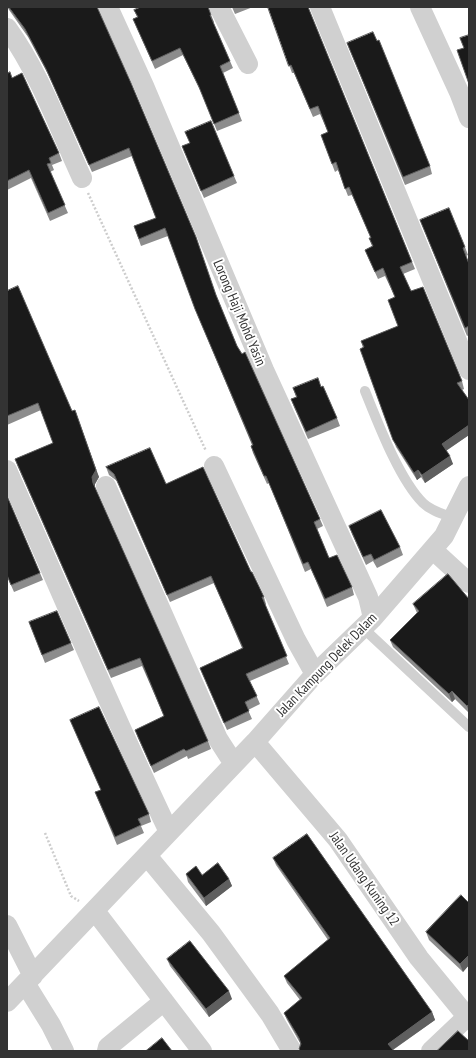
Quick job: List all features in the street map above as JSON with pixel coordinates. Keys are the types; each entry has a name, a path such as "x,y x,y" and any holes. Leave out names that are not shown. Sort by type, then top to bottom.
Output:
{"street":[{"name":"Lorong Haji Mohd Yasin","path":"108,7 144,86 264,370 368,597 368,623"},
{"path":"219,7 248,64"},
{"path":"320,7 469,370"},
{"path":"420,7 459,92 469,118"},
{"path":"7,28 17,42 44,94 82,178"},
{"path":"214,466 296,640 315,674"},
{"path":"7,470 51,567 90,661 169,832"},
{"path":"106,486 218,739 234,764"},
{"name":"Jalan Kampung Delek Dalam","path":"7,1002 148,857 169,832 255,742 315,674 368,623 444,536 469,486"},
{"path":"433,550 469,583"},
{"name":"Jalan Udang Kuning 12","path":"255,742 338,840 419,958 468,1017"},
{"path":"148,857 211,933 270,1014 292,1051"},
{"path":"95,911 202,1051"},
{"path":"7,925 29,980 64,1051"},
{"path":"107,1051 108,1047 164,1001"},
{"path":"431,1051 468,1017"}],"lane":[{"path":"365,390 380,429 407,481 423,503 430,509 454,518"},
{"path":"368,623 469,726"}],"path":[{"path":"82,178 214,466"},
{"path":"45,833 71,896 95,911"}],"building":[{"path":"9,7 97,7 196,237 216,295 237,346 242,354 245,352 320,519 314,522 329,558 337,555 352,587 325,599 308,562 303,564 266,476 264,476 251,446 253,445 195,309 165,228 139,239 134,226 156,218 129,148 89,165 46,69 25,29"},
{"path":"141,7 208,7 230,61 220,66 239,113 214,124 199,87 180,48 152,61 133,19 138,17 134,10"},
{"path":"268,7 308,7 412,262 400,267 411,291 423,287 462,381 457,383 469,400 469,425 442,444 450,456 422,475 418,470 414,473 393,440 360,349 364,347 361,341 398,326 388,300 395,297 383,268 375,272 365,250 373,246 369,238 371,238 349,187 345,189 336,162 332,164 321,135 328,132 318,106 310,109 291,65 289,66"},
{"path":"373,32 377,41 379,40 430,166 403,177 347,43"},
{"path":"469,35 469,84 457,50 464,48 460,38"},
{"path":"10,72 12,78 22,73 59,153 49,158 51,163 47,164 65,205 48,213 29,170 7,181 7,74"},
{"path":"211,121 234,176 201,191 182,146 190,143 185,132"},
{"path":"449,208 465,247 463,248 469,264 469,326 465,328 420,220"},
{"path":"18,286 72,411 75,410 96,470 92,477 93,483 208,741 186,751 184,749 151,766 135,730 164,716 140,658 108,670 15,459 53,443 38,403 7,416 7,291"},
{"path":"318,378 337,418 306,432 291,399 297,397 293,388"},
{"path":"150,448 166,484 203,467 264,597 262,597 287,656 246,674 257,696 245,702 249,711 224,723 200,668 243,648 211,576 167,595 114,474 106,467"},
{"path":"7,496 40,573 11,585 7,575"},
{"path":"381,510 400,547 374,560 371,554 363,557 349,526"},
{"path":"448,574 469,599 469,704 467,706 452,691 449,694 390,640 419,611 413,604"},
{"path":"57,611 71,643 42,655 29,622"},
{"path":"99,707 149,814 138,819 141,825 115,837 95,792 101,790 70,720"},
{"path":"307,834 432,1012 388,1044 394,1051 301,1051 299,1049 301,1044 299,1038 284,1013 302,998 284,976 330,938 273,858"},
{"path":"218,863 229,879 204,898 186,874 196,866 202,875"},
{"path":"461,895 469,903 469,955 460,964 426,932"},
{"path":"190,941 229,991 206,1009 167,959"},
{"path":"458,1031 469,1041 469,1051 437,1051"},
{"path":"162,1038 172,1051 146,1051"}]}
